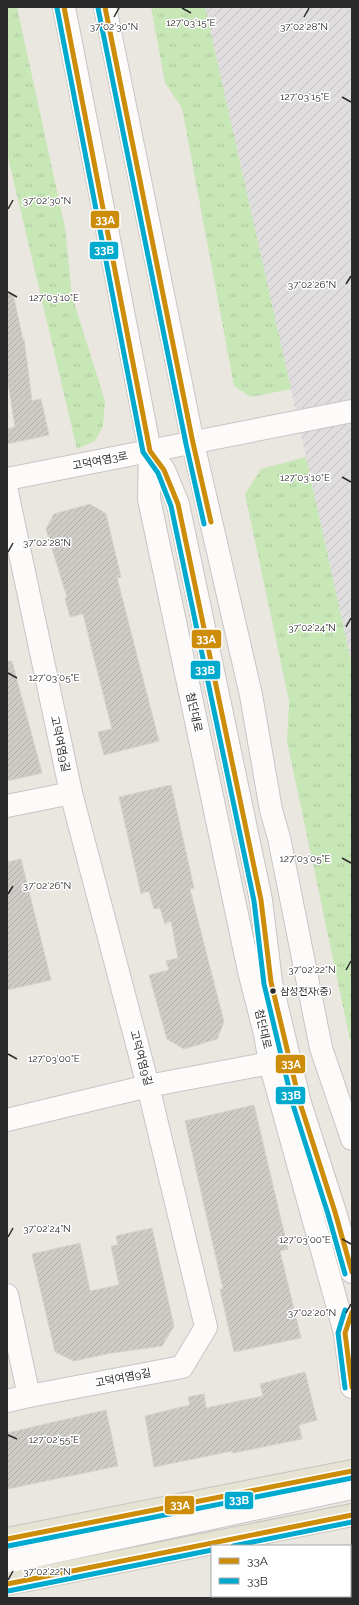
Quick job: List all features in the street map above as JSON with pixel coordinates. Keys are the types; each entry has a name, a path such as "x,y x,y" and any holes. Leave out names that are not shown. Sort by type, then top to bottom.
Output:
{"main road":[{"path":"7,1539 352,1471"},
{"path":"7,1584 352,1515"}],"street":[{"name":"첨단대로","path":"64,7 150,451 149,499 249,971 265,1034 270,1063 345,1334 352,1387"},
{"path":"105,7 192,443 250,695 271,810 279,838 321,1048 352,1139"},
{"name":"고덕여염3로","path":"7,479 352,411"},
{"path":"150,451 164,470 178,504 261,900 271,982 300,1103 335,1212 352,1272"},
{"name":"고덕여염9길","path":"7,492 71,793 148,1086 206,1327 182,1367 7,1401"},
{"path":"7,806 71,793"},
{"path":"271,810 265,860 269,896 283,979 302,1076 340,1198 352,1230"},
{"path":"271,982 265,1034 293,1077"},
{"path":"7,1120 148,1086 270,1063"},
{"path":"7,1295 30,1396"},
{"path":"345,1334 352,1312"},
{"path":"7,1562 352,1488"},
{"path":"7,1572 352,1500"}],"shaded area":[{"path":"205,7 352,7 352,665 306,457"}],"green space":[{"path":"7,7 17,7 65,228 72,296 105,401 103,426 95,441 77,449 7,153"},
{"path":"151,7 205,7 291,389 251,397 234,386 182,108 165,83"},
{"path":"306,457 352,665 352,1049 287,741 289,701 245,494 261,469"}],"building":[{"path":"13,294 23,340 24,339 32,401 41,399 49,435 7,444 7,429 15,427 7,376 7,295"},
{"path":"90,504 106,514 121,577 117,578 159,741 104,755 98,732 112,729 83,614 70,617 65,598 67,597 46,529 54,514"},
{"path":"7,661 12,661 42,773 7,781"},
{"path":"171,785 194,888 190,889 224,1022 217,1039 184,1049 167,1039 149,975 169,970 166,961 178,958 171,921 165,924 160,908 154,909 149,891 141,894 119,797"},
{"path":"21,859 51,980 7,990 7,862"},
{"path":"254,1105 288,1249 280,1251 301,1338 234,1352 220,1289 223,1289 185,1121"},
{"path":"152,1228 174,1326 162,1346 111,1353 74,1361 55,1352 32,1254 80,1243 90,1291 119,1285 111,1246 118,1245 116,1236"},
{"path":"305,1372 317,1420 299,1425 302,1439 233,1453 232,1451 154,1467 145,1416 190,1405 188,1397 204,1394 206,1408 263,1396 260,1384"},
{"path":"106,1410 118,1466 7,1489 7,1433"}],"transit line":[{"name":"33A","path":"64,7 150,451 164,470 178,504 261,900 271,982 300,1103 335,1212 352,1272"},
{"name":"33A","path":"105,7 193,443 211,522"},
{"name":"33B","path":"57,8 143,452 158,473 171,506 254,901 264,984 293,1105 328,1214 345,1274"},
{"name":"33B","path":"98,8 186,444 204,524"},
{"name":"33B","path":"345,1310 338,1333 345,1388"},
{"name":"33A","path":"352,1312 345,1333 352,1387"},
{"name":"33A","path":"7,1539 352,1471"},
{"name":"33B","path":"8,1546 352,1478"},
{"name":"33A","path":"7,1584 352,1515"},
{"name":"33B","path":"238,1545 352,1522"},
{"name":"33B","path":"8,1591 211,1550"}],"place":[{"name":"삼성전자(중)","path":"273,991"}]}
